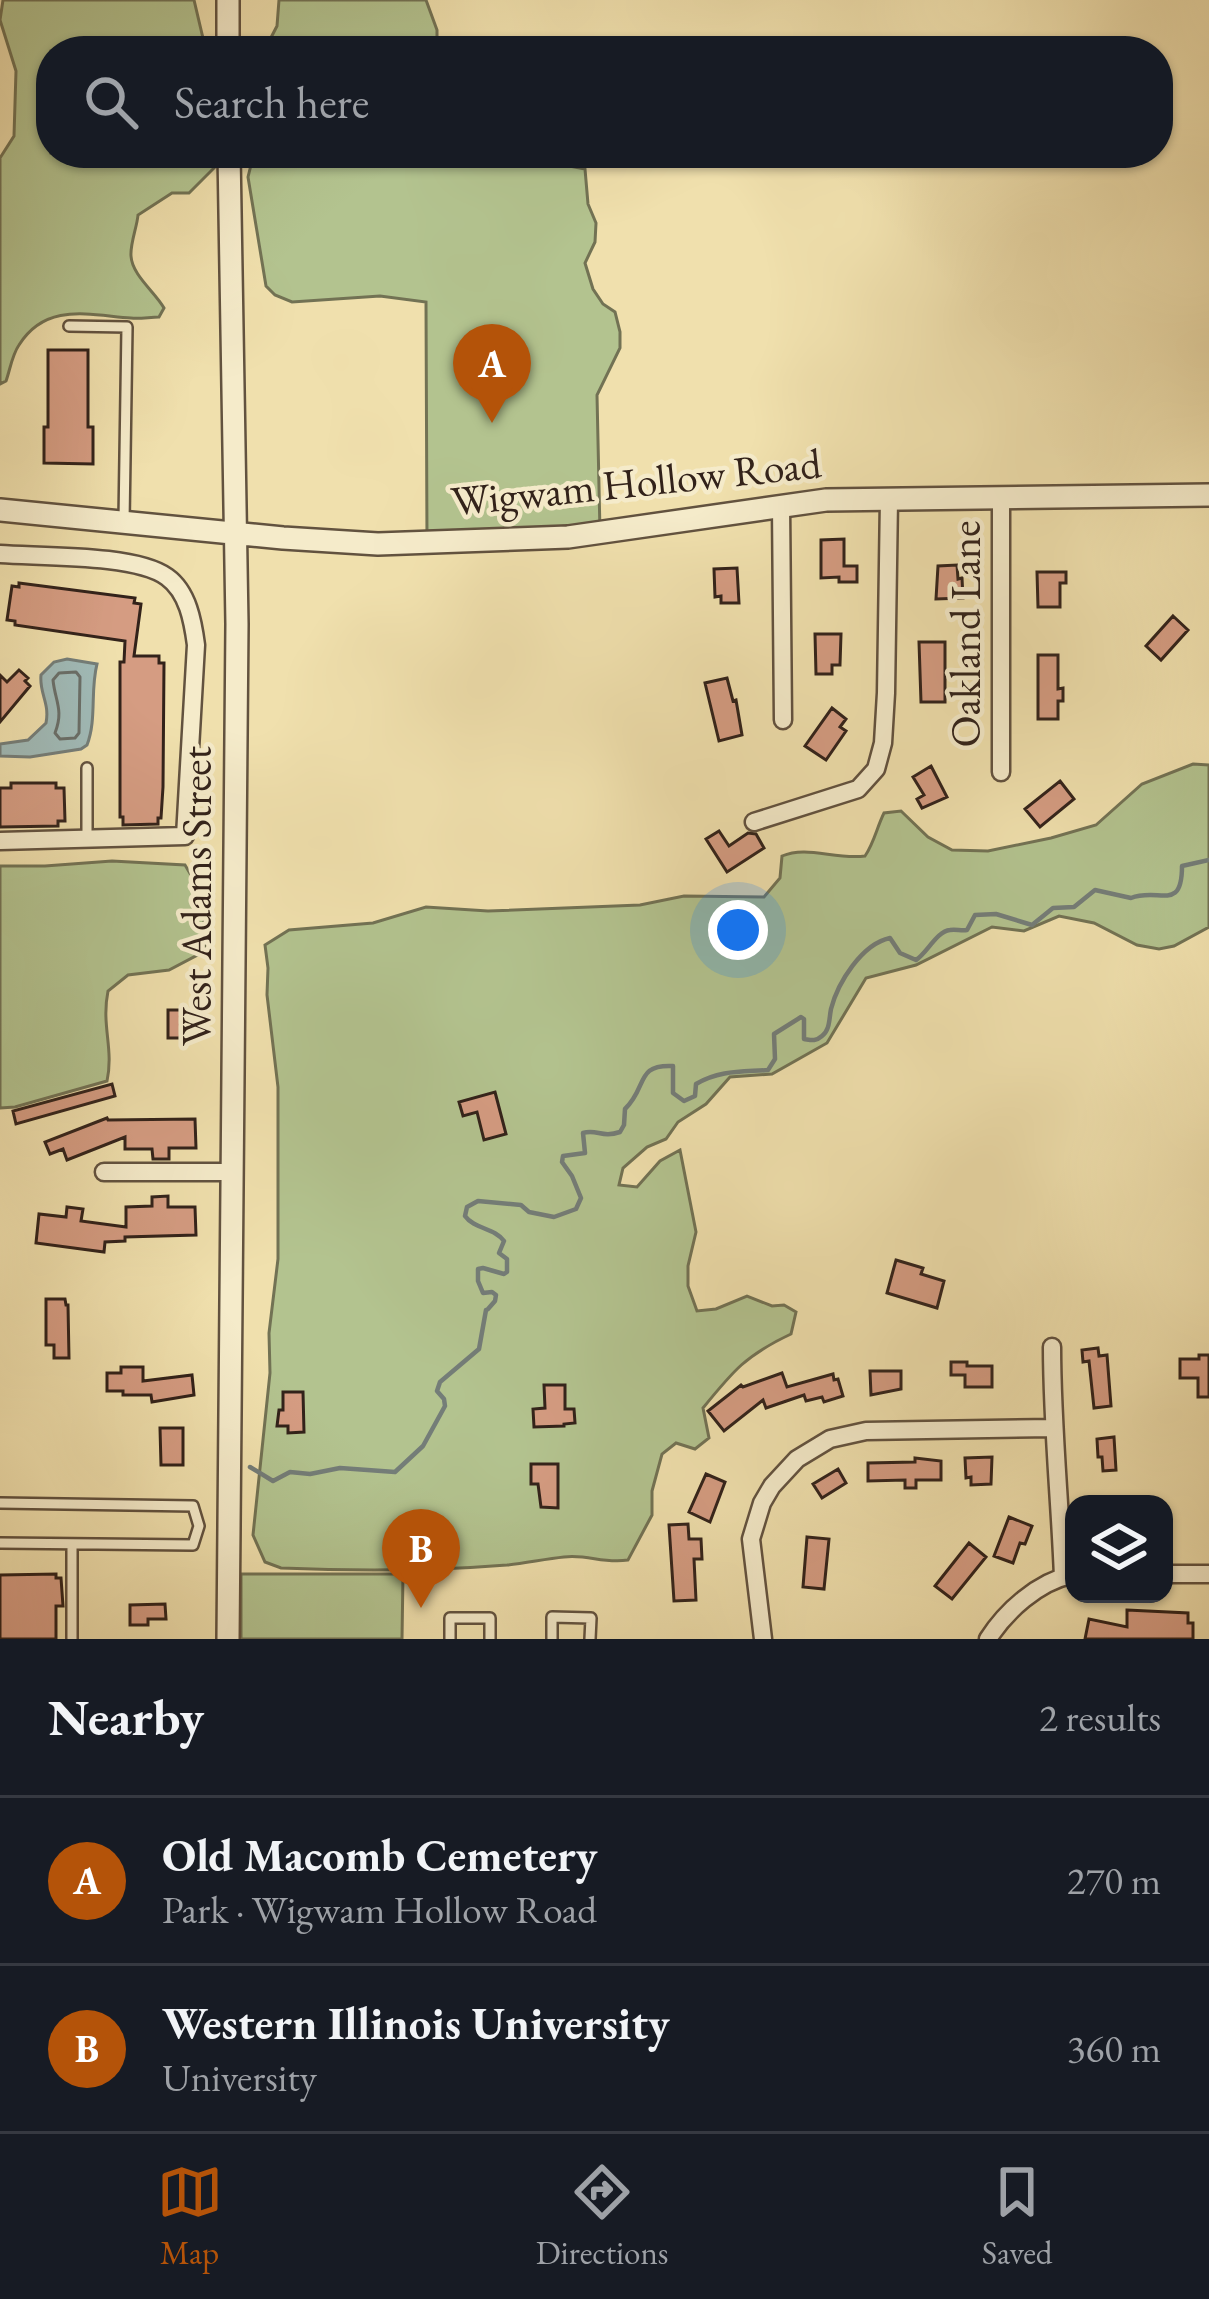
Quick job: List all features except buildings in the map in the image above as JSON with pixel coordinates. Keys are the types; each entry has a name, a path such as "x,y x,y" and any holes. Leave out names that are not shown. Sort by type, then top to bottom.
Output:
{"street":[{"path":"228,0 228,36"},
{"name":"West Adams Street","path":"227,1639 236,532 229,168"},
{"name":"Wigwam Hollow Road","path":"0,510 378,544 568,537 826,500 1209,495"},
{"name":"Oakland Lane","path":"1001,496 1001,772"},
{"path":"754,822 858,789 876,769 886,693 889,499"},
{"path":"782,506 783,720"},
{"path":"0,554 143,565 180,590 193,621 196,645 185,836 0,841"},
{"path":"104,1172 234,1172"},
{"path":"1052,1347 1052,1428 1065,1542"},
{"path":"763,1639 751,1539 772,1486 797,1459 830,1439 866,1431 1052,1428"},
{"path":"1173,1574 1209,1574"},
{"path":"988,1639 1011,1611 1047,1584 1065,1577"}],"lane":[{"path":"68,326 127,327 124,522"},
{"path":"87,768 87,839"},
{"path":"0,1503 193,1506 199,1526 193,1545 0,1543"},
{"path":"199,1526 229,1526"},
{"path":"72,1544 72,1639"},
{"path":"552,1639 552,1617 591,1618 590,1639"},
{"path":"450,1639 450,1618 490,1618 490,1639"}],"green space":[{"path":"3,0 194,0 202,36 36,36 36,168 214,168 189,193 172,193 138,215 132,263 164,308 159,317 69,314 42,322 19,345 6,381 0,384 0,158 14,136 16,71 0,20"},
{"path":"279,0 426,0 437,36 272,36"},
{"path":"250,168 585,169 588,204 596,223 595,242 585,263 593,289 615,312 620,332 620,348 597,395 600,532 427,542 426,302 380,296 292,302 275,295 266,286"},
{"path":"1193,764 1209,765 1209,927 1159,949 1137,945 1094,923 1059,916 1024,931 992,927 916,965 866,978 827,1043 772,1074 730,1077 706,1104 678,1122 666,1139 647,1147 623,1168 619,1185 637,1187 660,1161 680,1150 696,1232 688,1286 697,1311 747,1296 796,1312 791,1334 741,1365 703,1408 709,1438 695,1449 676,1443 662,1454 652,1491 652,1515 628,1560 573,1556 507,1565 394,1570 281,1568 265,1562 253,1535 278,1259 278,1087 265,945 289,930 373,923 426,907 488,911 640,905 684,896 764,897 780,878 782,856 801,852 865,856 884,813 901,811 928,837 952,850 988,851 1096,825 1142,784"},
{"path":"112,861 185,865 200,897 205,951 169,970 128,975 108,991 107,1081 0,1108 0,866"},
{"path":"241,1574 403,1574 402,1639 241,1639"}],"water":[{"path":"67,659 97,664 87,745 30,757 0,756 0,744 28,740 46,723 41,675 54,662"}],"waterway":[{"path":"488,1309 496,1295 483,1293 478,1269 507,1272 507,1259 499,1253 504,1241 469,1220 467,1207 478,1201 521,1205 529,1212 554,1217 576,1209 581,1198 563,1156 585,1153 583,1133 620,1132 625,1109 653,1069 673,1066 673,1093 684,1101 695,1096 696,1084 714,1076 768,1070 775,1059 774,1034 801,1017 804,1039 822,1036 845,976 880,942 890,938 900,953 916,960 945,931 967,930 975,915 996,914 1032,925 1053,908 1074,907 1095,890 1131,898 1173,894 1182,866 1209,860"},
{"path":"250,1467 273,1481 290,1472 340,1468 395,1472 423,1446 445,1406 437,1391 440,1382 479,1349 486,1310"}],"place":[{"name":"Old Macomb Cemetery","path":"492,423"},
{"name":"Western Illinois University","path":"421,1608"}]}
